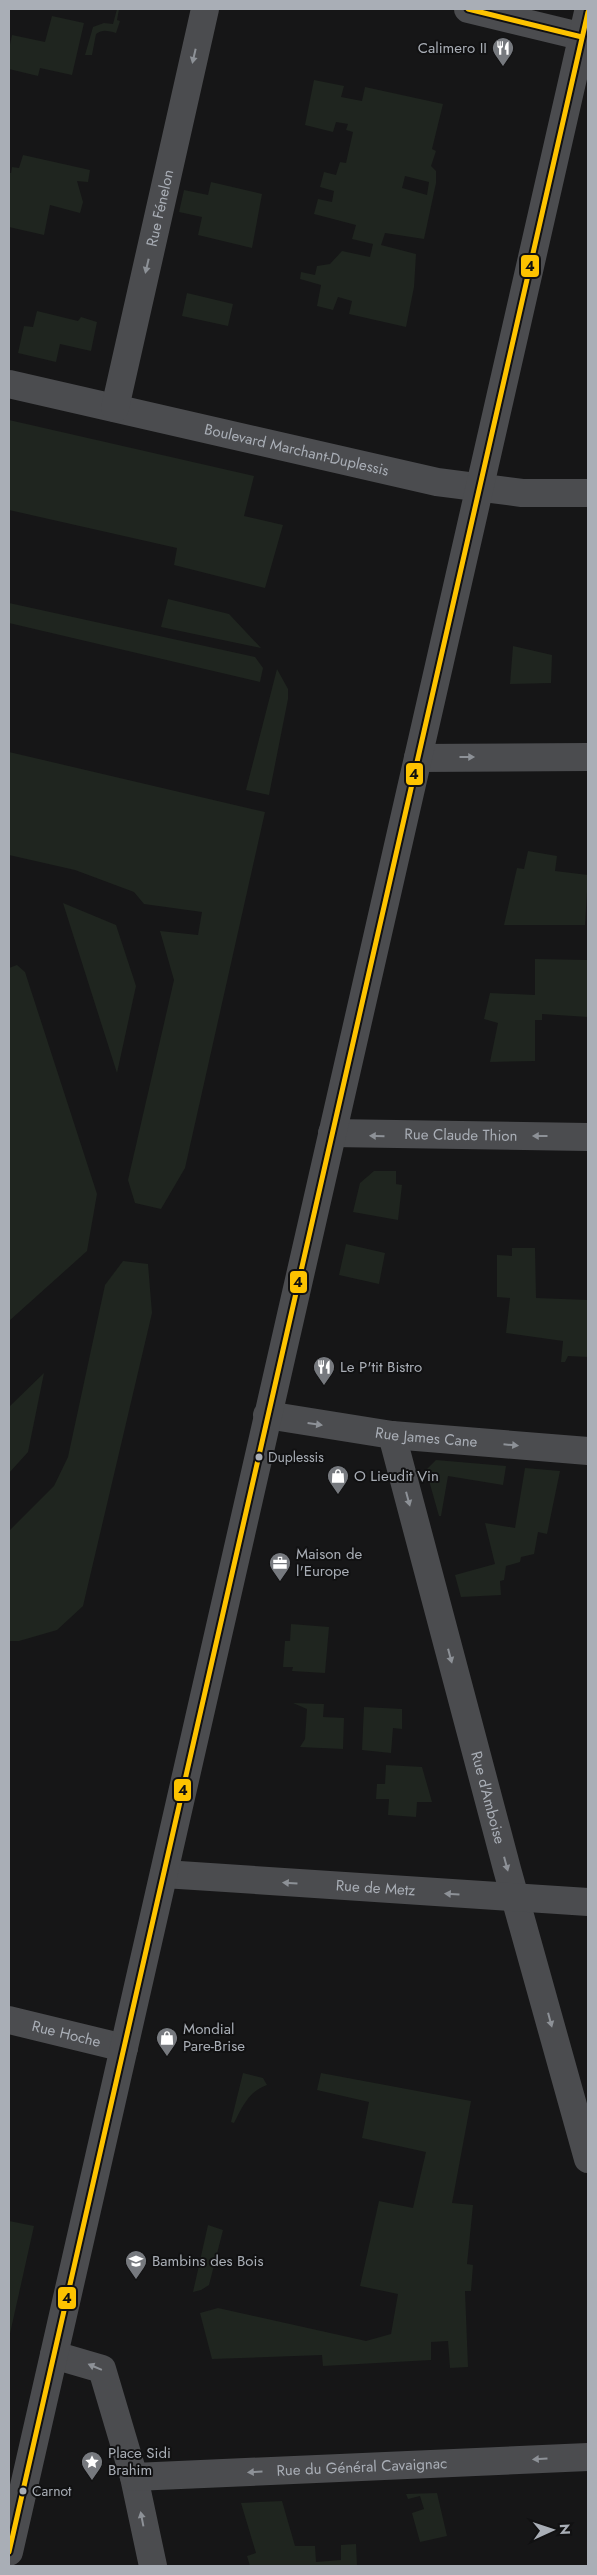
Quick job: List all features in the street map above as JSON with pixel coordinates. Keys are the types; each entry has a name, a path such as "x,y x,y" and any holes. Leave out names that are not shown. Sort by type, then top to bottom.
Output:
{"street":[{"name":"Rue Fénelon","path":"115,408 205,9"},
{"path":"9,2552 267,1415 586,29 468,9"},
{"name":"Boulevard Marchant-Duplessis","path":"9,384 437,482 479,489 522,493 588,493"},
{"path":"418,758 588,757"},
{"name":"Rue Claude Thion","path":"332,1133 588,1137"},
{"name":"Rue James Cane","path":"267,1415 392,1435 588,1451"},
{"name":"Rue d'Amboise","path":"392,1435 588,2159"},
{"name":"Rue de Metz","path":"164,1874 588,1902"},
{"name":"Rue Hoche","path":"9,2020 124,2048"},
{"path":"54,2355 102,2369 134,2477 153,2566"},
{"name":"Rue du Général Cavaignac","path":"134,2477 588,2457"}],"shaded area":[{"path":"117,9 119,9 117,20 120,21 116,33 103,31 96,34 92,55 85,55 93,27 104,23 113,24"},
{"path":"52,16 84,23 72,75 40,68 38,76 9,69 9,49 12,35 45,42"},
{"path":"314,80 344,86 341,97 362,101 365,87 443,104 432,149 436,151 431,166 436,171 436,183 424,239 385,233 381,245 416,254 414,287 406,327 349,314 352,301 338,297 333,310 317,306 321,285 300,279 301,272 315,275 317,266 330,264 342,251 370,257 373,244 352,239 356,225 314,214 318,199 332,202 334,191 320,187 324,172 336,175 340,162 346,163 353,132 346,130 348,124 336,122 333,132 305,125","holes":["405,176 429,182 427,195 402,188"]},
{"path":"23,155 90,170 88,182 77,181 83,202 80,213 50,205 44,235 9,227 9,173 11,173 12,167 19,168"},
{"path":"211,182 262,194 252,248 198,235 202,217 179,212 184,190 208,195"},
{"path":"187,293 233,304 228,326 182,316"},
{"path":"37,311 78,321 81,317 97,322 91,351 60,344 56,362 18,353 24,326 33,327"},
{"path":"9,420 254,476 244,516 283,525 265,588 174,565 177,548 9,510"},
{"path":"168,599 229,614 261,648 161,627"},
{"path":"9,603 255,657 263,668 260,682 9,623"},
{"path":"513,646 552,655 551,683 510,684"},
{"path":"277,669 288,689 288,699 269,795 246,790"},
{"path":"9,752 265,812 185,1168 161,1209 135,1203 128,1180 174,980 160,931 198,935 202,912 144,904 134,892 75,870 9,855"},
{"path":"528,851 557,856 555,871 588,875 585,925 504,925 517,868 524,869"},
{"path":"63,903 116,925 136,986 117,1073"},
{"path":"535,959 588,960 588,1017 542,1014 542,1020 535,1020 535,1061 490,1062 498,1023 484,1019 490,993 535,995"},
{"path":"17,965 25,972 97,1194 87,1251 9,1321 9,968"},
{"path":"374,1171 396,1171 396,1184 402,1185 398,1220 353,1212 360,1183"},
{"path":"346,1244 385,1253 379,1284 339,1275"},
{"path":"512,1248 535,1248 536,1298 588,1300 588,1357 568,1356 565,1362 561,1362 563,1341 506,1333 510,1298 497,1297 497,1255 512,1256"},
{"path":"123,1261 148,1264 152,1313 83,1606 57,1630 19,1641 9,1641 9,1531 54,1486 68,1457 105,1285"},
{"path":"44,1373 28,1452 9,1473 9,1407"},
{"path":"436,1460 506,1466 503,1485 448,1476 441,1516 439,1516 426,1470"},
{"path":"525,1468 560,1471 547,1534 538,1532 534,1554 521,1557 520,1562 506,1566 504,1580 500,1581 501,1595 461,1597 455,1575 495,1564 485,1523 515,1528"},
{"path":"291,1624 329,1627 325,1673 292,1671 293,1667 283,1667 285,1641 290,1641"},
{"path":"293,1703 324,1704 323,1717 344,1718 343,1749 300,1747 305,1739 307,1709"},
{"path":"364,1707 402,1709 402,1729 393,1728 391,1753 362,1750"},
{"path":"386,1765 422,1767 432,1802 417,1802 416,1817 388,1815 389,1799 376,1799 377,1784 385,1784"},
{"path":"243,2073 263,2078 267,2085 251,2095 234,2123 231,2122"},
{"path":"321,2073 471,2101 452,2203 473,2205 467,2264 473,2265 471,2291 465,2291 468,2367 450,2368 448,2341 431,2342 431,2360 323,2366 322,2355 212,2359 200,2313 218,2308 366,2341 391,2334 398,2294 360,2286 379,2201 413,2208 426,2152 362,2138 369,2102 317,2090"},
{"path":"9,2221 34,2226 9,2338"},
{"path":"208,2225 223,2230 209,2285 193,2292"},
{"path":"437,2493 447,2536 420,2542 412,2513 424,2509 420,2496 408,2499 406,2494"},
{"path":"282,2501 295,2546 315,2546 316,2562 341,2560 341,2545 356,2544 357,2566 250,2566 247,2556 256,2553 241,2503"}],"transit line":[{"name":"4","path":"468,9 582,37"},
{"name":"4","path":"9,2552 588,12"}],"place":[{"name":"Calimero II","path":"503,67"},
{"name":"Le P'tit Bistro","path":"324,1386"},
{"name":"Duplessis","path":"259,1457"},
{"name":"O Lieudit Vin","path":"338,1495"},
{"name":"Maison de l'Europe","path":"280,1582"},
{"name":"Mondial Pare-Brise","path":"167,2057"},
{"name":"Bambins des Bois","path":"136,2280"},
{"name":"Place Sidi Brahim","path":"92,2481"},
{"name":"Carnot","path":"23,2491"}]}
